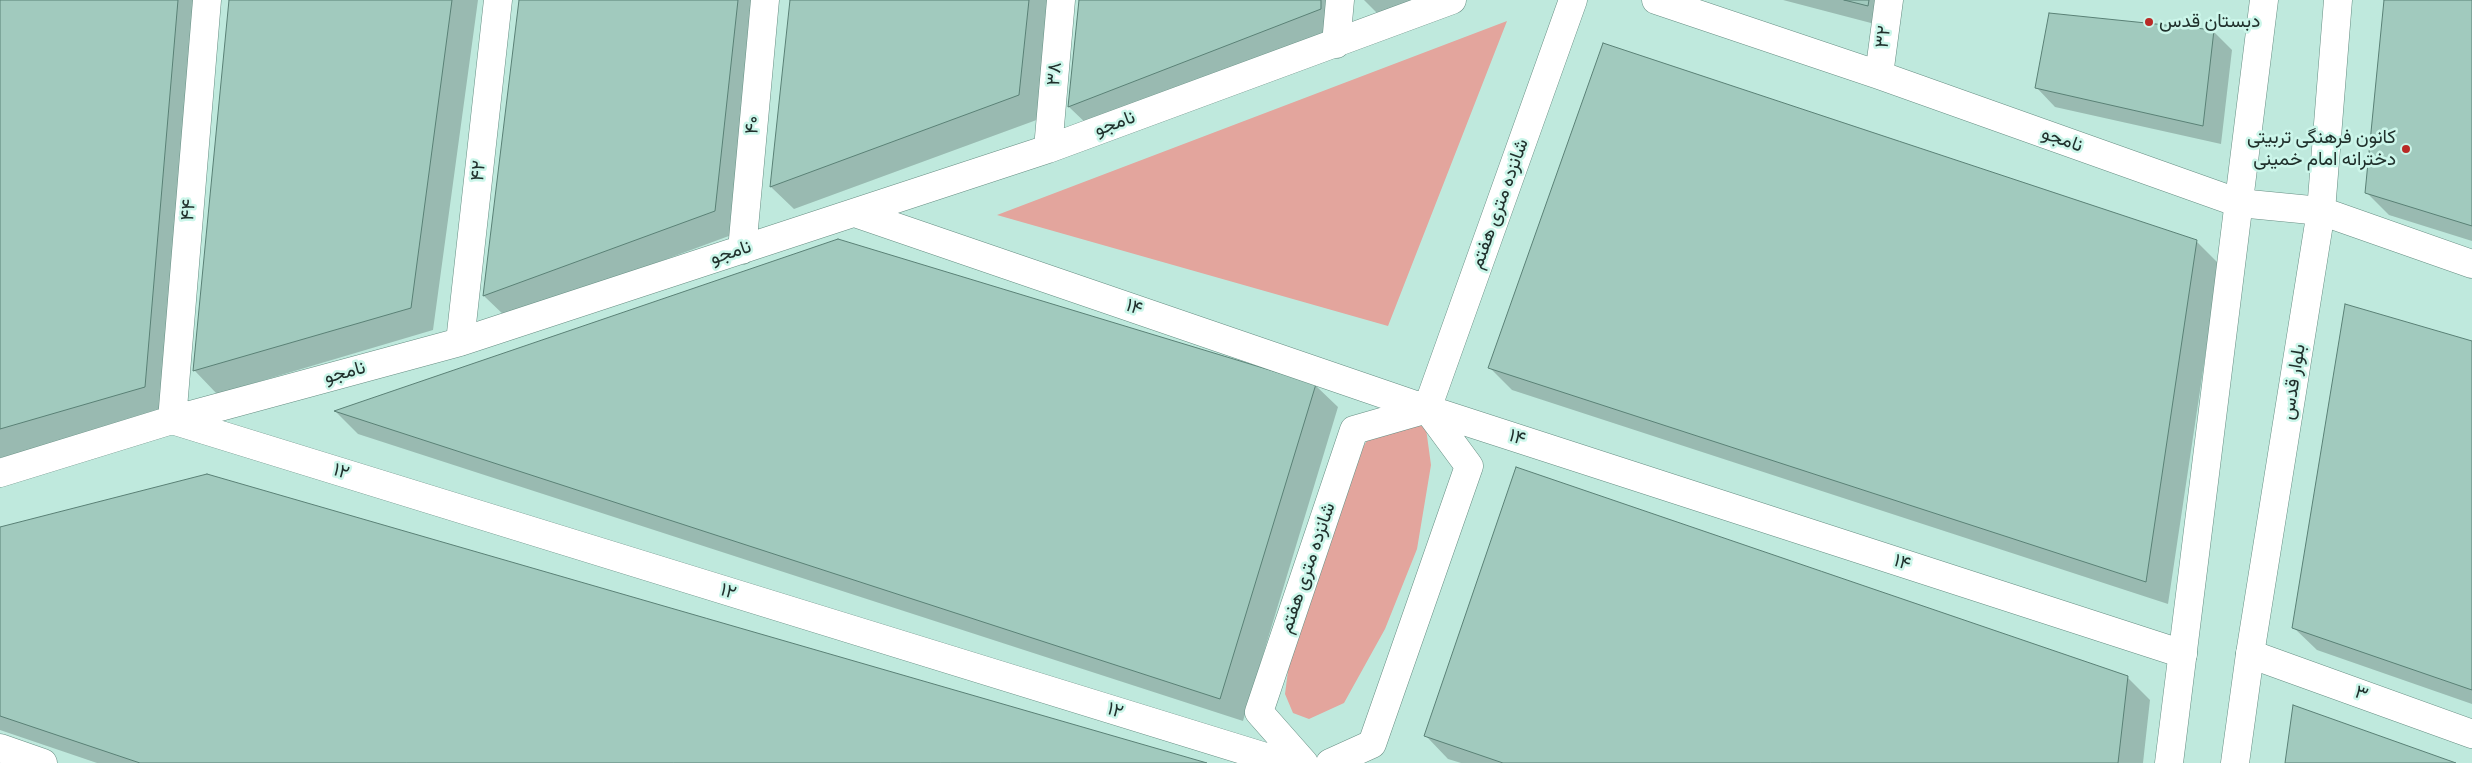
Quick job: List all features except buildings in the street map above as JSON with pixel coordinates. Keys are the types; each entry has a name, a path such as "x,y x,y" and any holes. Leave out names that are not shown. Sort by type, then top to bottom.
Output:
{"street":[{"name":"۴۴","path":"172,420 207,0"},
{"name":"۴۲","path":"460,342 498,0"},
{"name":"۴۰","path":"742,250 765,0"},
{"name":"۳۸","path":"1048,149 1061,0"},
{"path":"1336,44 1340,0"},
{"name":"نامجو","path":"0,474 172,420 460,342 742,250 1048,149 1452,0"},
{"name":"شانزده متری هفتم","path":"1304,763 1259,712 1354,430 1426,409 1573,0"},
{"name":"نامجو","path":"1656,0 1879,75 2239,203 2321,211 2472,264"},
{"name":"۳۲","path":"1879,75 1889,0"},
{"path":"2169,763 2264,0"},
{"name":"بلوار قدس","path":"2235,763 2250,654 2321,211 2338,0"},
{"name":"۱۴","path":"855,212 1426,409 2183,654"},
{"path":"1330,763 1372,744 1469,466 1426,409"},
{"name":"۱۲","path":"172,420 1285,763"},
{"name":"۳","path":"2250,654 2472,734"},
{"path":"0,748 43,763"}],"shaded area":[{"path":"1507,21 1388,326 997,215"},
{"path":"1425,421 1431,465 1417,549 1385,629 1344,703 1309,719 1293,713 1285,694 1289,663 1352,466 1372,432"}],"place":[{"name":"دبستان قدس","path":"2149,22"},
{"name":"کانون فرهنگی تربیتی دخترانه امام خمینی","path":"2406,149"}]}
